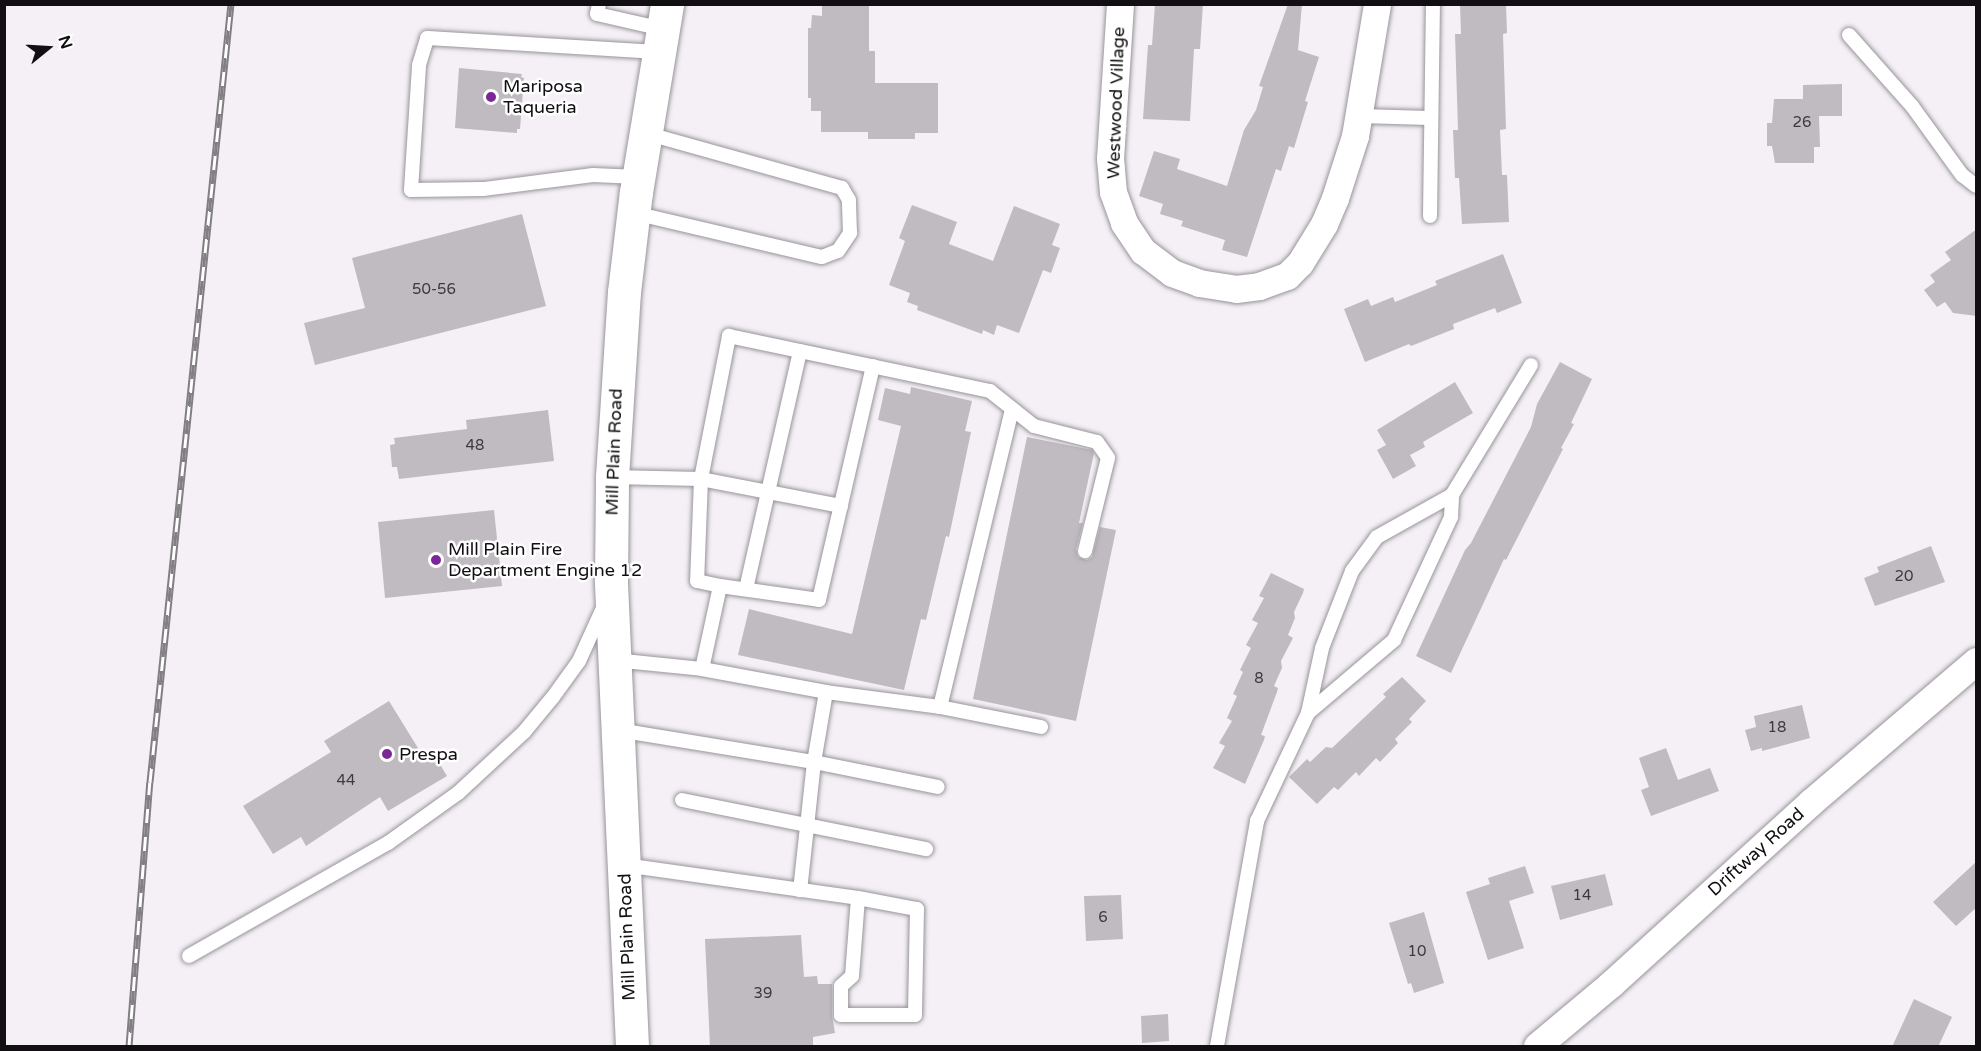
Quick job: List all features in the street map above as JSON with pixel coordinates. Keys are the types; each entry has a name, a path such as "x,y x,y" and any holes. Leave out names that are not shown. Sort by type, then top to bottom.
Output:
{"main road":[{"name":"Mill Plain Road","path":"632,1047 611,580 612,477 622,315 638,177 663,28"}],"street":[{"name":"Westwood Village","path":"1120,4 1110,158 1113,192 1124,223 1143,251 1172,273 1199,284 1236,289 1259,286 1287,276 1300,263 1324,224 1352,148 1377,4"},
{"name":"Driftway Road","path":"1537,1047 1611,984 1811,802 1977,661"}],"lane":[{"path":"599,4 597,14 663,28"},
{"path":"1430,216 1432,4"},
{"path":"638,177 593,175 483,189 411,190 419,65 427,38 580,47 663,28"},
{"path":"1849,35 1912,106 1962,175 1977,186"},
{"path":"1358,116 1431,118"},
{"path":"634,213 822,256 838,251 850,233 849,200 842,188 645,133"},
{"path":"873,366 819,600 697,581 701,479 729,336 990,390 1034,426 1096,442 1108,458 1086,551"},
{"path":"746,589 800,351"},
{"path":"1308,713 1394,640 1451,517 1452,495 1531,365"},
{"path":"940,707 1012,410"},
{"path":"612,477 701,479 840,506"},
{"path":"1217,1047 1257,821 1308,713 1322,648 1352,571 1377,537 1452,495"},
{"path":"189,956 388,843 458,793 486,769 524,732 553,698 579,661 599,621 611,580"},
{"path":"702,669 720,586"},
{"path":"614,660 702,669 826,692 940,707 1041,728"},
{"path":"800,890 814,762 826,692"},
{"path":"617,730 814,762 938,787"},
{"path":"682,800 926,849"},
{"path":"624,865 858,898 917,909 915,1015 841,1014 841,986 852,976 858,898"}],"building":[{"path":"822,4 869,4 869,51 875,51 875,83 938,83 938,133 915,133 915,139 868,139 868,132 821,132 821,111 811,111 811,98 808,98 808,28 811,28 812,15 822,16"},
{"path":"1155,4 1203,4 1200,49 1194,49 1190,121 1143,119 1148,45 1152,45"},
{"path":"1288,4 1302,4 1298,50 1319,57 1305,101 1308,102 1294,148 1289,146 1281,171 1276,169 1247,257 1222,250 1225,240 1181,226 1183,221 1160,214 1163,204 1139,196 1154,151 1180,159 1177,169 1227,186 1244,130 1256,110 1263,87 1259,86"},
{"path":"1460,4 1506,4 1507,33 1503,34 1506,129 1500,130 1502,175 1507,175 1509,222 1462,224 1459,178 1455,178 1453,130 1458,130 1455,34 1461,34"},
{"path":"459,68 522,74 521,77 524,78 520,129 517,129 517,133 455,128"},
{"path":"1842,84 1842,116 1819,116 1820,147 1814,147 1814,163 1775,163 1772,146 1767,146 1767,123 1772,123 1774,99 1803,99 1803,85"},
{"path":"912,205 957,222 949,244 993,261 1014,206 1060,224 1052,245 1060,248 1051,273 1043,270 1019,333 997,325 994,335 983,330 982,334 917,310 918,306 907,302 910,293 889,285 905,241 899,238"},
{"path":"522,214 546,306 315,365 304,323 365,308 352,258"},
{"path":"1977,229 1977,316 1953,313 1945,302 1937,307 1924,290 1935,282 1930,275 1951,260 1945,252"},
{"path":"1503,254 1522,303 1497,313 1495,308 1453,324 1454,329 1365,362 1344,309 1368,299 1371,306 1393,297 1395,302 1437,285 1435,281"},
{"path":"1560,362 1592,379 1571,423 1574,424 1561,448 1563,449 1506,560 1504,559 1451,673 1416,656 1465,550 1471,543 1531,427 1537,404"},
{"path":"1455,382 1473,413 1423,442 1425,447 1410,455 1416,466 1393,479 1377,450 1386,445 1377,430"},
{"path":"911,387 972,401 965,431 971,432 949,537 946,536 926,620 921,619 904,690 738,655 749,609 852,634 901,426 878,420 885,388 910,394"},
{"path":"548,410 554,461 399,479 397,467 392,467 390,445 395,444 394,438 467,429 466,420"},
{"path":"1027,437 1092,450 1094,453 1079,523 1083,523 1076,549 1078,557 1087,560 1092,557 1100,527 1116,530 1076,721 973,699"},
{"path":"494,510 502,586 385,598 378,522"},
{"path":"1931,546 1945,582 1875,606 1864,578 1879,572 1877,567"},
{"path":"1271,573 1304,589 1294,612 1295,618 1288,635 1293,638 1281,661 1282,668 1274,686 1278,688 1277,692 1261,735 1265,736 1264,740 1245,784 1213,768 1225,746 1219,743 1232,721 1227,718 1237,696 1233,694 1243,672 1240,670 1251,648 1246,645 1258,623 1252,620 1264,598 1259,596"},
{"path":"1402,677 1426,701 1409,719 1412,722 1395,739 1398,743 1380,762 1376,758 1359,776 1356,772 1338,790 1334,787 1317,804 1289,777 1307,759 1310,762 1326,747 1332,748 1386,697 1383,694"},
{"path":"389,701 426,761 435,756 447,776 388,811 380,797 306,846 301,837 273,854 243,806 331,752 324,741"},
{"path":"1802,705 1810,738 1762,751 1762,748 1751,751 1745,730 1756,727 1754,716"},
{"path":"1666,748 1678,780 1710,768 1719,791 1651,816 1641,790 1649,787 1639,758"},
{"path":"1977,861 1977,907 1956,926 1933,902"},
{"path":"1525,866 1534,893 1509,901 1524,948 1488,960 1466,892 1490,884 1488,878"},
{"path":"1605,874 1613,905 1560,920 1551,886"},
{"path":"1121,895 1123,939 1086,941 1084,896"},
{"path":"1424,912 1444,983 1414,993 1411,983 1408,984 1389,923"},
{"path":"801,935 804,977 817,976 818,984 832,984 832,1015 835,1033 813,1037 813,1045 710,1047 705,939"},
{"path":"1914,999 1952,1017 1938,1047 1892,1047"},
{"path":"1168,1014 1169,1041 1142,1043 1141,1016"}],"railway":[{"path":"129,1046 150,782 231,4"}],"place":[{"name":"Mariposa Taqueria","path":"491,97"},
{"name":"Mill Plain Fire Department Engine 12","path":"436,560"},
{"name":"Prespa","path":"387,754"}]}
